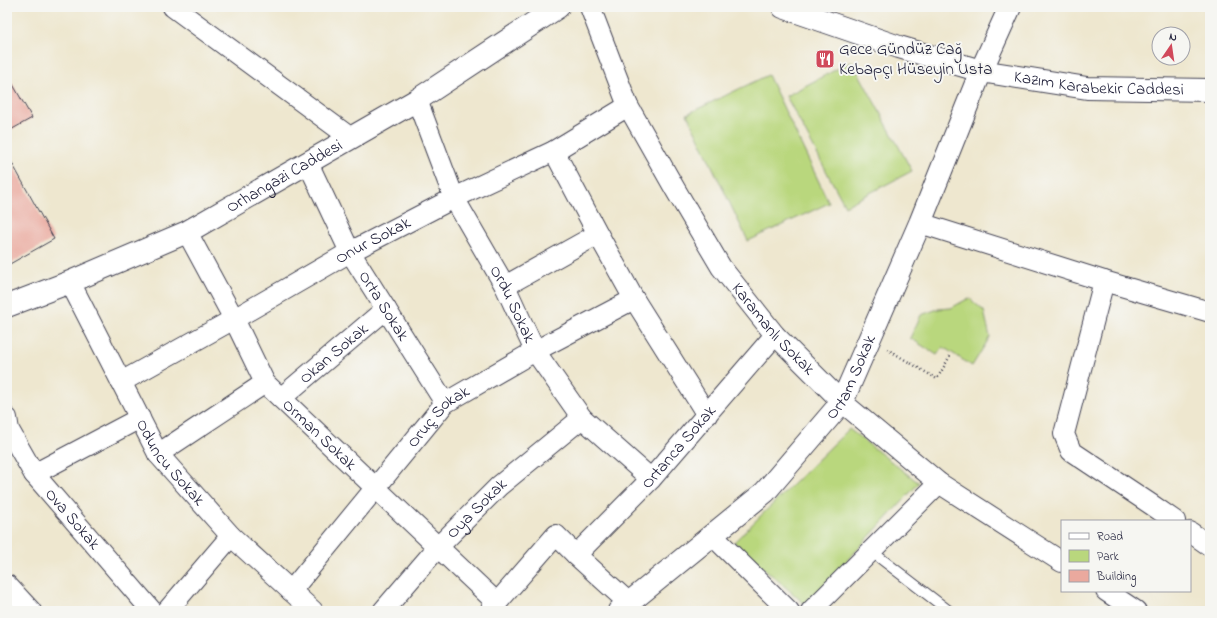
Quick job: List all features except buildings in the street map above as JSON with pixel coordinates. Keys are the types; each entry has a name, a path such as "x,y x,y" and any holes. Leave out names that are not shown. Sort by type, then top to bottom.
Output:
{"street":[{"path":"173,7 351,138"},
{"name":"Karamanlı Sokak","path":"590,7 628,106 674,189 721,267 775,335 842,402 939,483 1061,561"},
{"name":"Kazım Karabekir Caddesi","path":"782,7 899,47 981,71 1087,88 1210,88"},
{"name":"Ortam Sokak","path":"624,607 765,492 842,402 920,223 981,71 1010,7"},
{"name":"Orhangazi Caddesi","path":"7,306 70,282 188,232 417,100 549,9"},
{"name":"Ordu Sokak","path":"417,100 454,198 505,286 535,351 582,418 651,478"},
{"name":"Onur Sokak","path":"121,382 350,252 454,198 554,151 628,106"},
{"path":"554,151 634,298 707,415"},
{"name":"Orta Sokak","path":"308,163 350,252 445,403"},
{"path":"920,223 1104,281 1210,312"},
{"name":"Orman Sokak","path":"188,232 266,383 438,547 493,607"},
{"path":"505,286 598,234"},
{"path":"1104,281 1064,434 1071,451 1174,520"},
{"name":"Oduncu Sokak","path":"70,282 158,454 231,536 313,611"},
{"name":"Oruç Sokak","path":"291,591 445,403 535,351 634,298"},
{"name":"Okan Sokak","path":"281,398 386,309"},
{"name":"Ortanca Sokak","path":"576,555 651,478 775,335"},
{"path":"158,454 266,383"},
{"path":"34,474 140,418"},
{"name":"Oya Sokak","path":"383,611 438,547 498,486 582,418"},
{"name":"Ova Sokak","path":"8,427 34,474 152,611"},
{"path":"811,611 939,483"},
{"path":"1191,533 1210,546"},
{"path":"493,607 556,535 624,607"},
{"path":"712,535 789,611"},
{"path":"167,611 231,536"},
{"path":"7,585 31,611"},
{"path":"1108,592 1136,611"}],"lane":[{"path":"871,551 949,611"}],"path":[{"path":"869,340 894,352 937,379 950,356"}],"green space":[{"path":"852,61 912,171 845,206 786,96"},
{"path":"768,75 829,203 748,241 687,114"},
{"path":"969,298 984,311 990,337 972,366 943,347 937,355 910,338 921,315 938,309 951,308"},
{"path":"849,429 919,483 806,605 734,542"}],"place":[{"name":"Gece Gündüz Cağ Kebapçı Hüseyin Usta","path":"825,59"}]}
